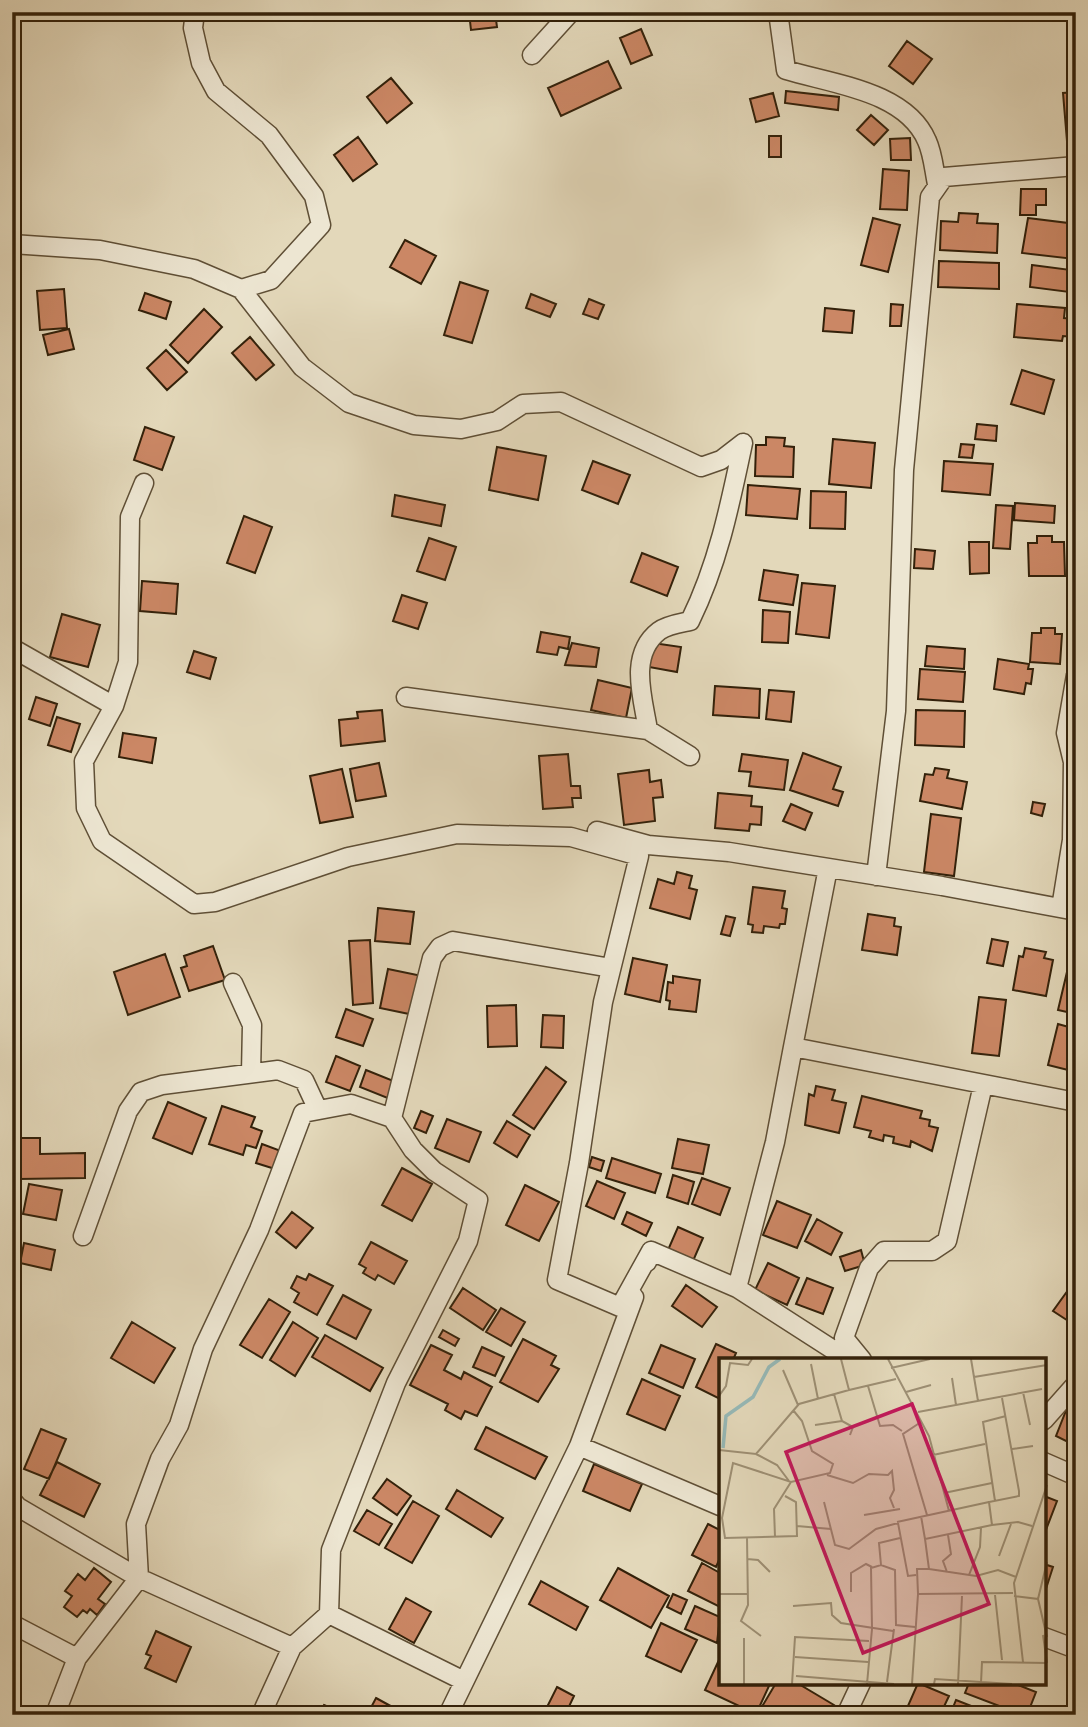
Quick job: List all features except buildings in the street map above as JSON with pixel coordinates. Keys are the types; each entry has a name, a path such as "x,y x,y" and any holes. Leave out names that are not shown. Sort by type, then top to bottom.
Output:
{"street":[{"path":"195,12 193,28 201,62 216,91 269,135 314,196 321,225 271,280 241,289"},
{"path":"532,55 571,12"},
{"path":"778,12 786,70 886,99 913,119 927,141 937,184"},
{"path":"876,876 895,710 907,443 930,197 944,177 1076,166"},
{"path":"12,244 100,250 194,269 241,289 302,367 349,403 414,425 461,429 496,421 523,404 561,402 701,467 721,460 743,443 720,549 704,592 690,621 661,630 647,644 639,671 648,730"},
{"path":"144,483 131,517 128,662 114,706 84,761 86,808 102,841 194,904 215,902 348,857 457,834 571,837 639,856 603,1002 579,1163 557,1280 620,1307 651,1251"},
{"path":"12,648 114,706"},
{"path":"597,831 648,845 729,852 1068,910 1074,762 1066,733 1076,675"},
{"path":"406,697 648,730 690,756"},
{"path":"737,1288 775,1142 828,868"},
{"path":"392,1118 432,958 440,947 453,941 611,968"},
{"path":"233,983 251,1025 251,1073"},
{"path":"793,1047 1076,1102"},
{"path":"83,1236 128,1111 141,1092 163,1085 278,1070 304,1080 318,1110"},
{"path":"860,1358 844,1338 869,1268 884,1251 932,1251 947,1241 983,1086"},
{"path":"55,1715 77,1658 139,1578 136,1524 160,1459 179,1425 203,1349 259,1230 303,1113 351,1104 392,1118 413,1150 434,1171 478,1200 468,1241 396,1383 331,1550 329,1614 292,1647 261,1715"},
{"path":"651,1251 737,1288 846,1358"},
{"path":"448,1715 579,1446 651,1251"},
{"path":"1046,1418 1076,1384"},
{"path":"579,1446 719,1506"},
{"path":"1046,1463 1076,1476"},
{"path":"14,1507 139,1578 292,1647"},
{"path":"329,1614 464,1681"},
{"path":"12,1624 77,1658"},
{"path":"1046,1638 1076,1649"},
{"path":"846,1715 860,1685"}]}
